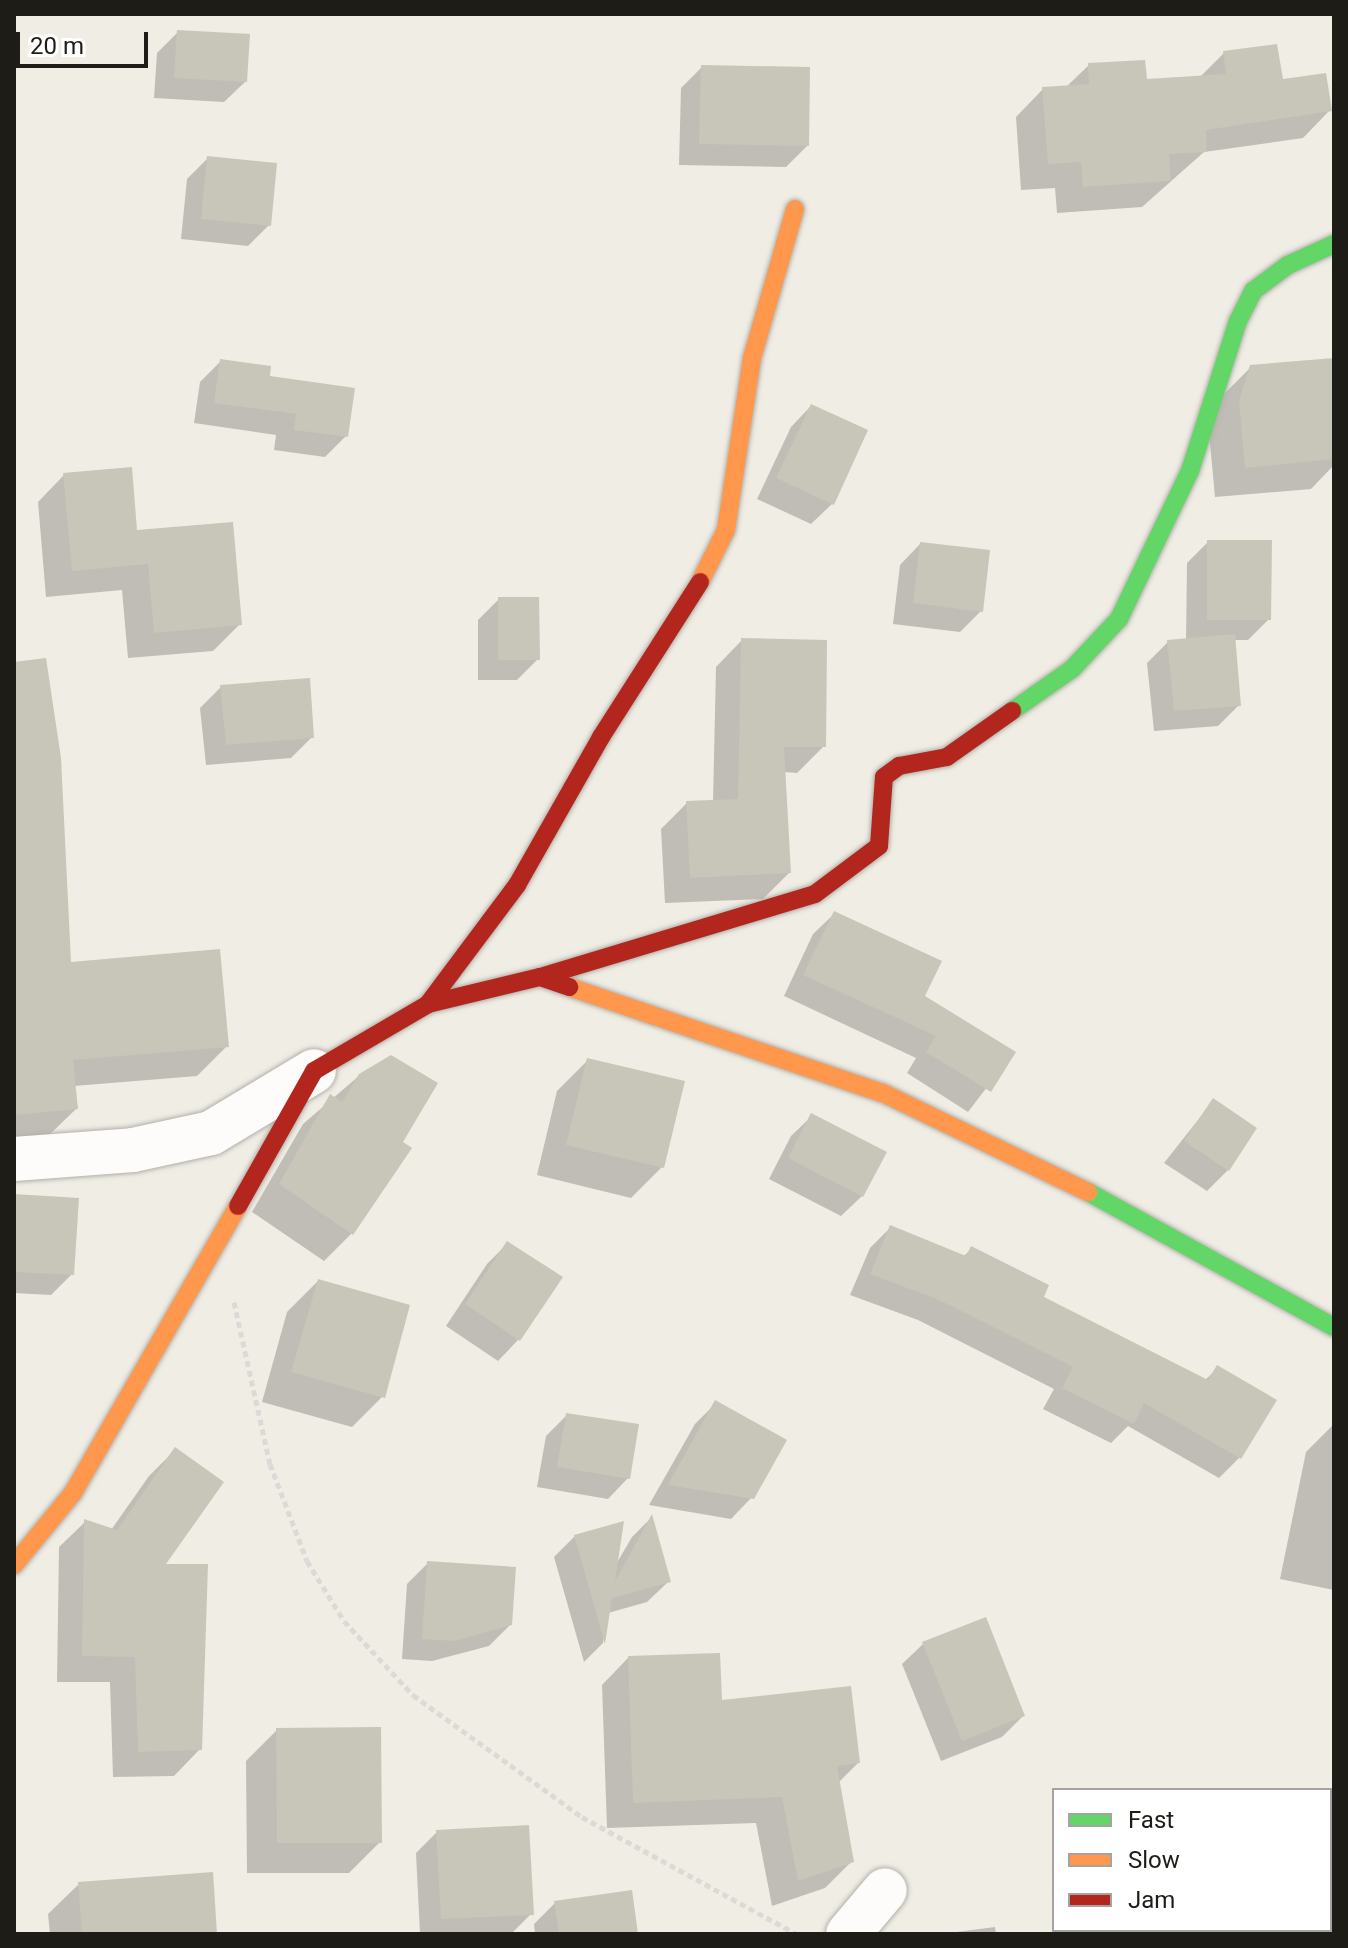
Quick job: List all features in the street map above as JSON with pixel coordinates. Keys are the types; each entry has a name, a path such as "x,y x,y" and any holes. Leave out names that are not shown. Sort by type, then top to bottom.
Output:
{"street":[{"path":"428,1004 517,885 601,737 691,600 726,530 752,358 795,209"},
{"path":"14,1159 133,1150 211,1133 428,1004 540,977 815,894 879,846 884,777 899,766 947,757 1072,669 1119,619 1190,471 1233,333 1253,291 1288,265 1334,244"},
{"path":"540,977 883,1093 1104,1200 1334,1327"},
{"path":"14,1565 73,1493 101,1447 314,1071"},
{"path":"848,1934 885,1890"}],"path":[{"path":"233,1289 270,1464 307,1561 344,1621 413,1695 582,1817 797,1934"}],"building":[{"path":"177,30 250,34 247,82 174,78"},
{"path":"1277,44 1283,79 1326,73 1332,111 1206,130 1207,152 1169,154 1171,181 1083,187 1081,162 1048,164 1042,87 1089,84 1088,63 1145,60 1147,79 1226,74 1223,51"},
{"path":"701,65 810,67 809,146 699,144"},
{"path":"207,156 277,163 271,226 201,219"},
{"path":"1334,358 1334,459 1245,468 1239,401 1250,365"},
{"path":"220,359 271,366 270,376 355,388 348,437 294,430 296,414 214,403"},
{"path":"811,404 868,430 834,505 776,478"},
{"path":"132,467 137,530 233,522 242,625 154,633 148,564 72,571 63,473"},
{"path":"1207,540 1272,540 1271,620 1207,620"},
{"path":"920,542 990,550 983,612 913,603"},
{"path":"498,597 539,597 540,660 498,660"},
{"path":"1235,634 1241,706 1174,711 1167,640"},
{"path":"741,638 827,640 826,747 784,747 791,873 690,878 686,801 738,799"},
{"path":"46,658 61,758 71,962 220,949 229,1047 73,1060 78,1109 14,1115 14,662"},
{"path":"310,678 314,738 226,745 220,685"},
{"path":"834,911 942,961 925,996 1016,1052 991,1092 926,1052 936,1036 803,975"},
{"path":"391,1055 438,1083 403,1142 412,1148 353,1235 279,1184 330,1094 342,1102 359,1074"},
{"path":"587,1058 685,1081 664,1168 566,1145"},
{"path":"1213,1098 1257,1128 1229,1171 1184,1141"},
{"path":"811,1113 887,1152 863,1197 788,1158"},
{"path":"14,1194 79,1198 74,1275 14,1272"},
{"path":"890,1225 966,1256 971,1246 1049,1285 1044,1297 1208,1380 1217,1365 1277,1400 1241,1459 1144,1403 1134,1424 1062,1388 1073,1367 939,1300 870,1274"},
{"path":"507,1241 563,1277 520,1341 465,1304"},
{"path":"318,1279 410,1305 385,1398 291,1372"},
{"path":"715,1400 787,1440 754,1499 668,1485"},
{"path":"566,1413 639,1424 630,1479 557,1467"},
{"path":"175,1447 224,1482 166,1564 208,1564 202,1750 138,1752 135,1657 82,1656 84,1519 117,1530"},
{"path":"652,1514 671,1582 612,1598 605,1644 574,1535 624,1521 615,1581"},
{"path":"427,1561 516,1567 512,1625 454,1641 422,1639"},
{"path":"986,1617 1025,1716 962,1741 922,1642"},
{"path":"720,1653 722,1700 851,1686 860,1763 837,1766 854,1862 798,1881 782,1797 633,1803 628,1656"},
{"path":"381,1727 382,1843 277,1843 276,1728"},
{"path":"529,1825 534,1915 441,1919 436,1830"},
{"path":"213,1872 217,1934 82,1934 78,1882"},
{"path":"632,1890 638,1934 559,1934 554,1901"}],"traffic: fast":[{"path":"1012,711 1072,669 1119,619 1190,471 1238,321 1253,291 1288,265 1334,244"},
{"path":"1088,1192 1334,1327"}],"traffic: slow":[{"path":"700,582 726,530 752,358 795,209"},
{"path":"569,987 883,1093 1088,1192"},
{"path":"14,1565 73,1493 238,1206"}],"traffic: jam":[{"path":"428,1004 517,885 601,737 700,582"},
{"path":"540,977 815,894 879,846 884,777 899,766 947,757 1012,711"},
{"path":"238,1206 314,1071 428,1004 540,977 569,987"}]}
